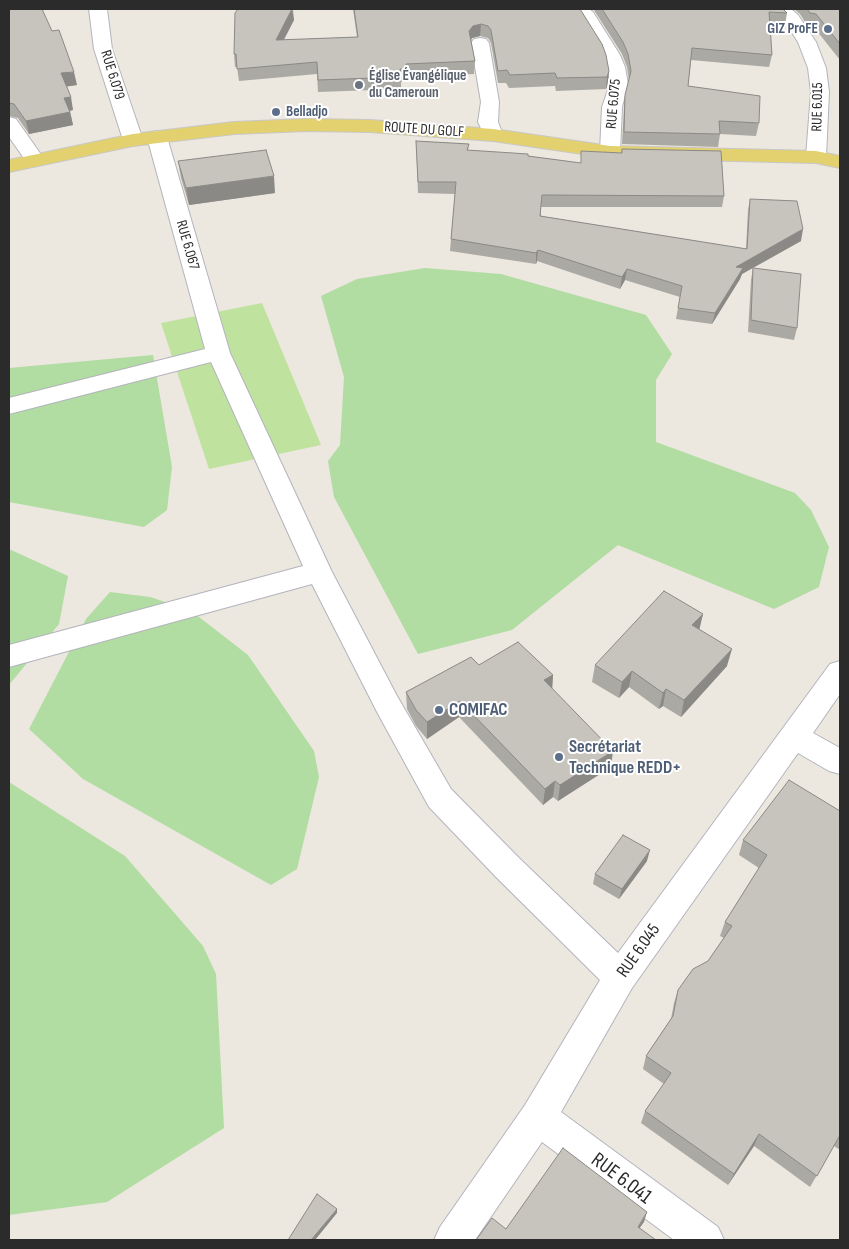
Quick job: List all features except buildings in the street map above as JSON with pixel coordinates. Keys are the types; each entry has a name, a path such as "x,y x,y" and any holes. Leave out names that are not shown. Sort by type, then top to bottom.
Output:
{"main road":[{"name":"ROUTE DU GOLF","path":"9,166 133,140 234,128 306,125 370,126 493,135 610,152 816,157 840,162"}],"street":[{"name":"RUE 6.079","path":"98,9 103,49 133,140"},
{"name":"RUE 6.075","path":"579,9 588,16 612,55 616,67 618,84 612,107 610,152"},
{"name":"RUE 6.015","path":"781,9 792,19 807,42 818,68 820,92 816,157"},
{"path":"480,43 490,102 488,122 493,135"},
{"path":"9,123 35,160"},
{"name":"RUE 6.067","path":"157,137 218,353 318,572 387,704 440,798 508,868 620,977"},
{"path":"9,406 218,353"},
{"path":"9,656 318,572"},
{"name":"RUE 6.045","path":"453,1240 538,1117 620,977 840,672"},
{"path":"794,736 840,762"},
{"name":"RUE 6.041","path":"538,1117 705,1240"}],"green space":[{"path":"425,268 501,274 646,315 672,354 656,380 656,442 795,493 811,510 829,547 819,587 774,609 618,545 512,630 418,654 334,497 328,461 340,445 344,377 321,296 357,279"},
{"path":"262,303 321,445 209,469 161,323"},
{"path":"153,355 172,467 167,510 144,527 9,502 9,368"},
{"path":"9,549 68,576 59,624 9,685"},
{"path":"110,592 150,597 190,610 248,655 314,751 319,777 297,869 271,885 83,779 29,729 86,619"},
{"path":"9,782 125,856 203,946 216,974 224,1128 107,1202 9,1215"}],"place":[{"name":"GIZ ProFE","path":"828,29"},
{"name":"Église Évangélique du Cameroun","path":"359,85"},
{"name":"Belladjo","path":"276,112"},
{"name":"COMIFAC","path":"439,710"},
{"name":"Secrétariat Technique REDD+","path":"559,757"}]}
